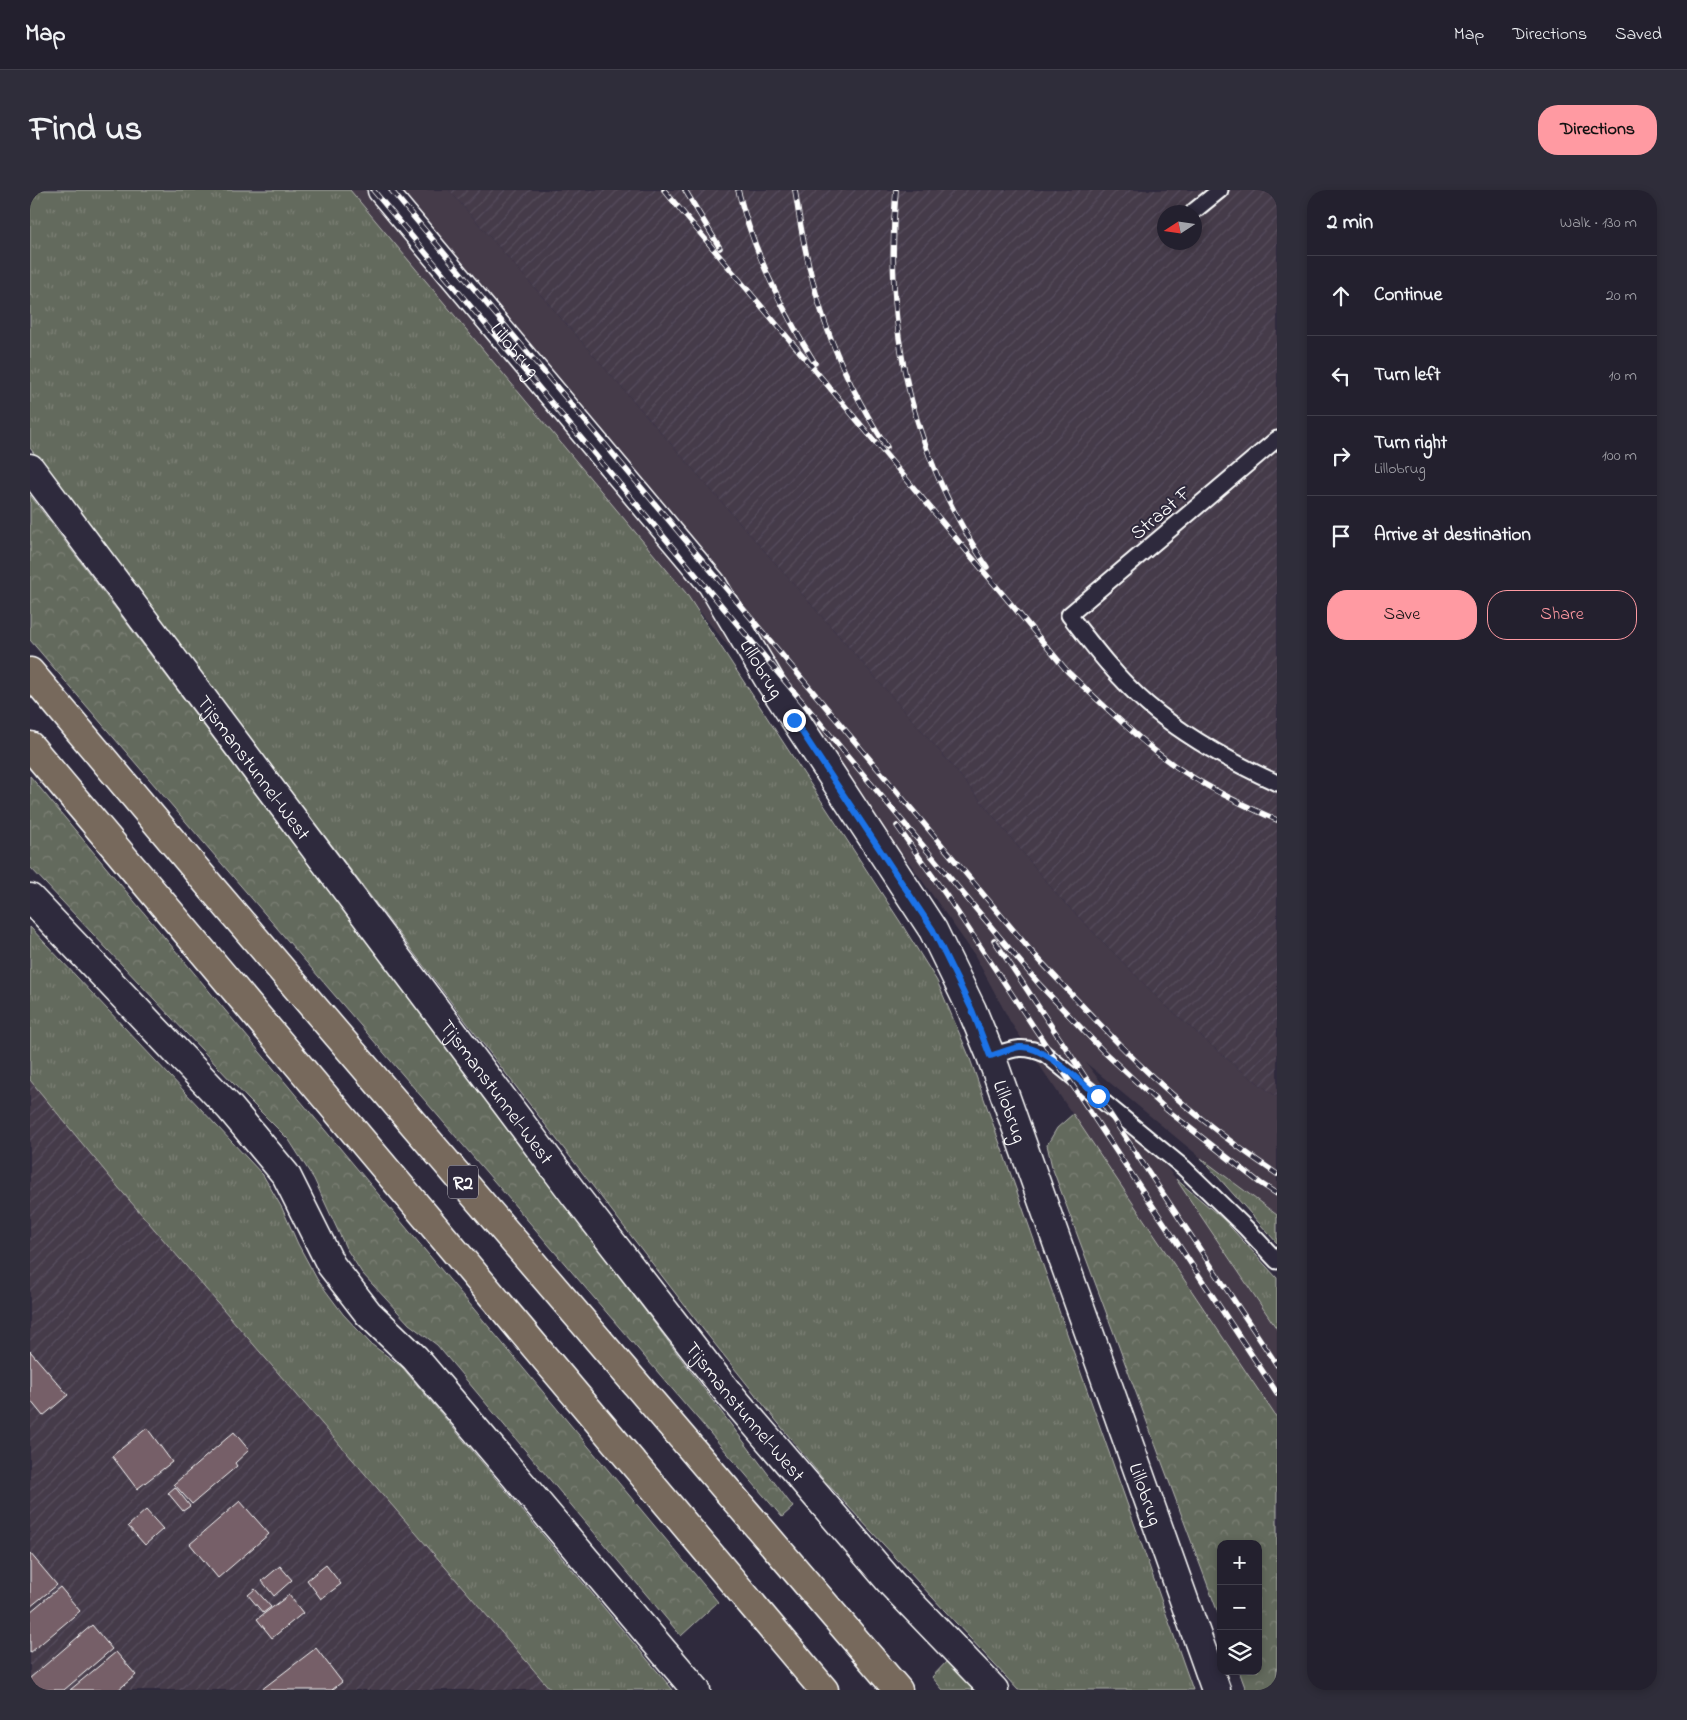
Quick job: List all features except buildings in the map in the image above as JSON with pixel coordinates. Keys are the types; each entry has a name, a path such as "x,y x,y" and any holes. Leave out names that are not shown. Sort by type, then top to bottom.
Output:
{"highway":[{"name":"R2","path":"30,672 229,908 898,1690"},
{"name":"R2","path":"30,746 824,1690"}],"street":[{"name":"Lillobrug","path":"382,190 712,584 771,683 933,930 968,1002 990,1056 1216,1690"},
{"name":"Tijsmanstunnel-West","path":"30,468 574,1194 720,1382 892,1584 994,1690"},
{"path":"30,898 230,1108 286,1175 331,1265 368,1312 415,1358 696,1690"}],"lane":[{"path":"1201,205 1220,190"},
{"name":"Straat F","path":"1277,439 1068,615 1109,666 1146,704 1208,748 1248,770 1277,783"},
{"path":"990,1056 1020,1047 1033,1048 1045,1054 1184,1168 1246,1228 1277,1262"}],"shaded area":[{"path":"348,190 449,190 950,763 1059,897 1165,1005 1239,1069 1277,1097 1277,1215 1201,1158 1086,1063 1176,1179 1277,1329 1277,1418 1011,1023 974,954 911,865"},
{"path":"449,190 1277,190 1277,1097 1239,1069 1165,1005 1059,897 950,763"},
{"path":"30,1080 118,1187 551,1690 30,1690"}],"green space":[{"path":"30,190 350,190 686,593 937,981 969,1056 1193,1690 1018,1690 823,1479 706,1333 467,1023 30,448"},
{"path":"30,495 793,1507 782,1517 30,640"},
{"path":"30,776 718,1602 681,1636 437,1345 409,1324 362,1273 346,1248 314,1179 289,1140 30,867"},
{"path":"30,927 263,1175 282,1208 298,1244 317,1279 343,1314 371,1344 402,1367 673,1690 551,1690 118,1187 30,1080"},
{"path":"1073,1114 1277,1418 1277,1690 1246,1690 1240,1675 1262,1675 1262,1540 1217,1540 1217,1610 1052,1167 1047,1145 1057,1128"},
{"path":"1201,1158 1277,1215 1277,1243"},
{"path":"1176,1179 1223,1219 1277,1278 1277,1329"},
{"path":"948,1660 976,1690 943,1690 932,1677"}],"railway":[{"path":"373,190 1039,984 1104,1052 1167,1110 1260,1183 1277,1194"},
{"path":"391,190 1031,951 1110,1035 1153,1077 1204,1121 1277,1174"},
{"path":"664,190 1068,672 1136,735 1173,765 1216,791 1277,820"},
{"path":"685,190 720,248"},
{"path":"738,190 760,258 780,301 815,363"},
{"path":"795,190 816,293 837,355 851,385 887,447"},
{"path":"896,190 893,241 894,291 899,339 908,387 921,433 939,479 960,523 987,567"},
{"path":"897,826 946,895 1277,1393"},
{"path":"994,940 1277,1365"}],"route":[{"path":"794,720 933,930 972,1010 990,1056 1020,1047 1033,1048 1045,1054 1098,1096"}]}
